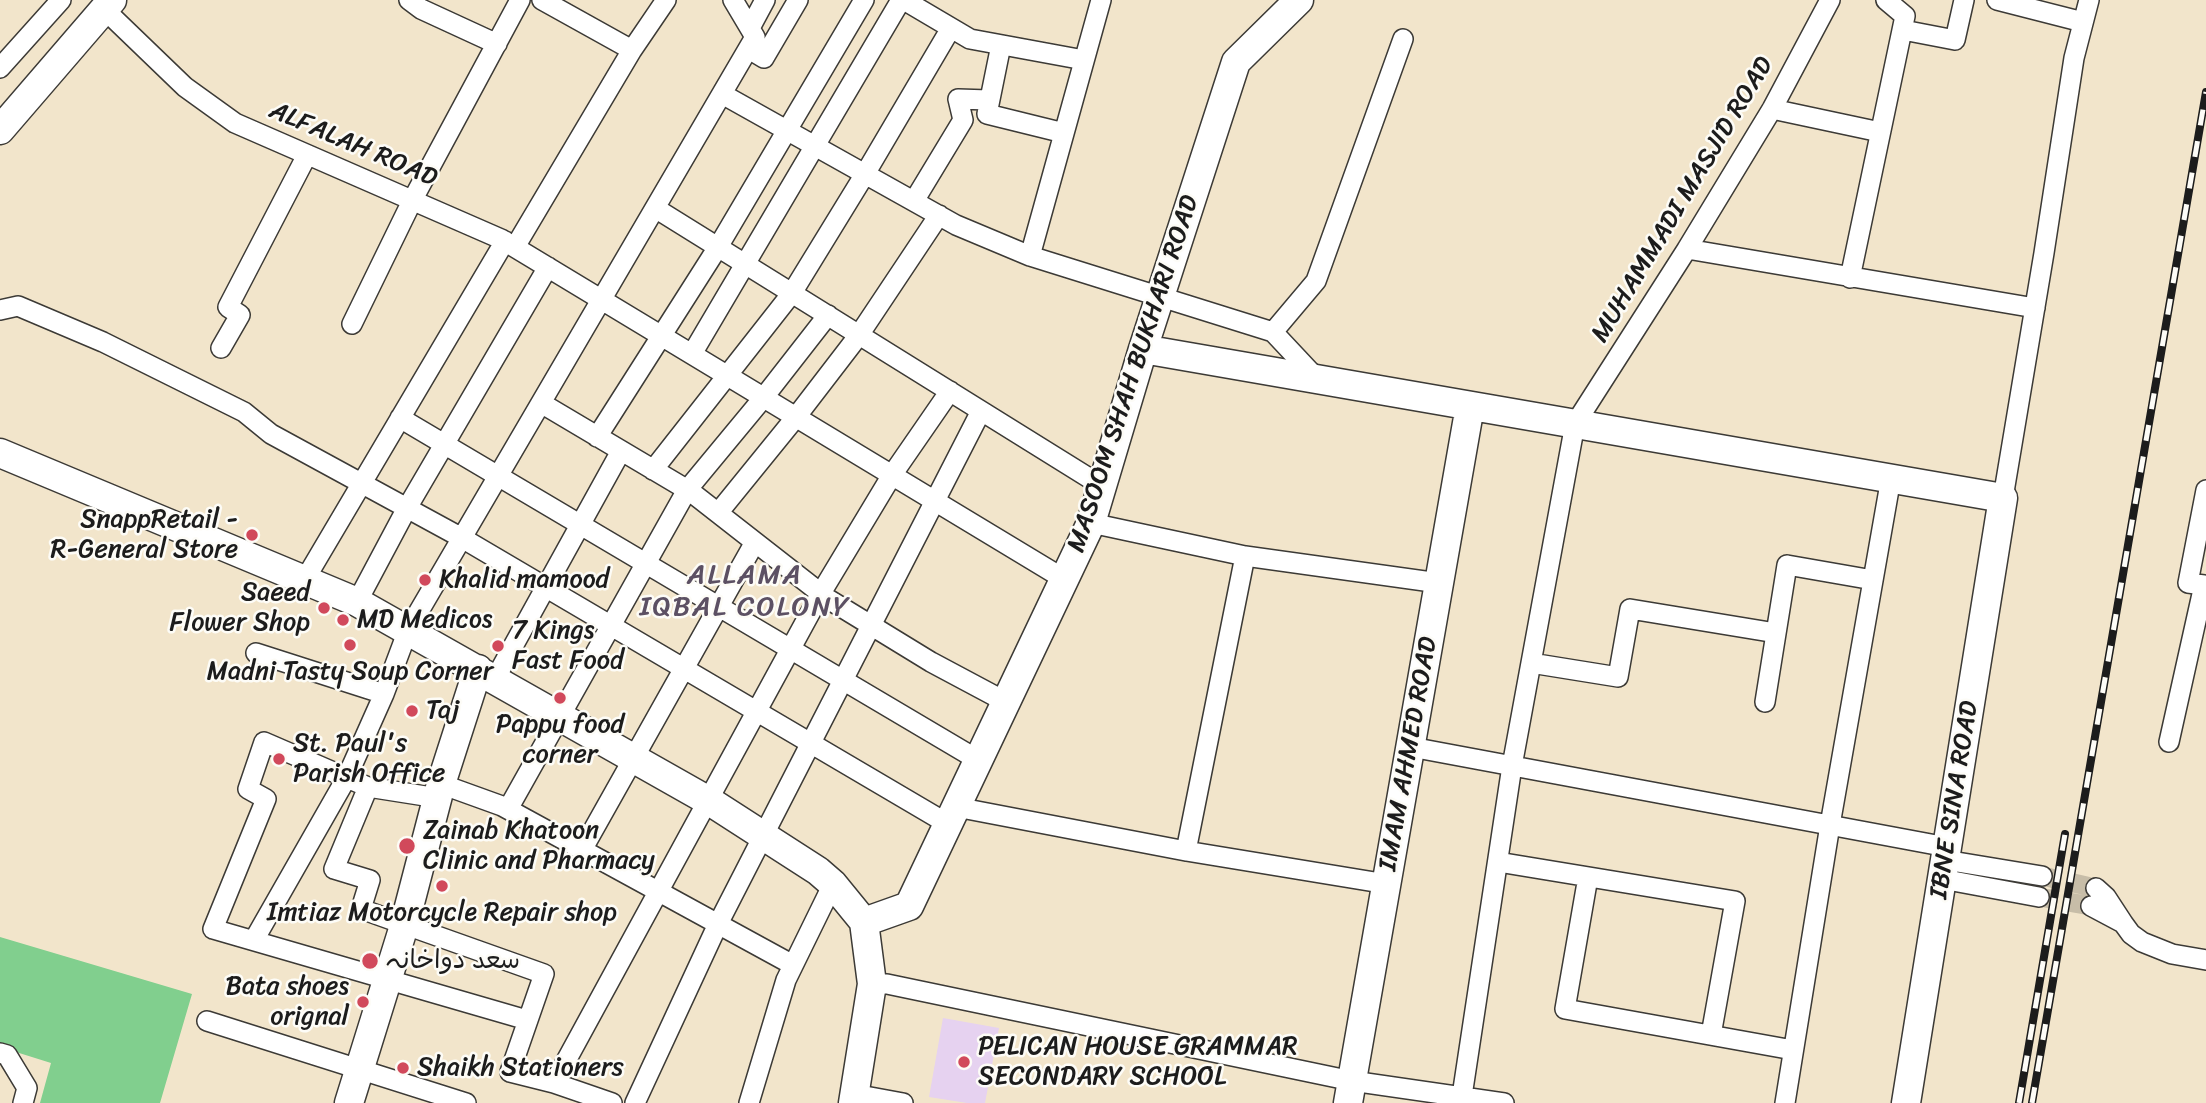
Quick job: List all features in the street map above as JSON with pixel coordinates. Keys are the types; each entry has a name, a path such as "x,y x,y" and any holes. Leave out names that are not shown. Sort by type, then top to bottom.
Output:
{"street":[{"path":"0,68 61,0"},
{"path":"409,0 421,9 497,44"},
{"path":"352,324 413,199 520,0"},
{"path":"542,0 632,50"},
{"path":"304,580 400,418 666,0"},
{"path":"254,940 347,777 384,694 408,630 749,49 755,37 733,0"},
{"path":"750,28 765,0"},
{"path":"749,49 764,58 798,0"},
{"path":"597,437 718,247 864,0"},
{"path":"692,354 903,0 970,39 1084,60"},
{"path":"1030,256 1101,0"},
{"name":"MUHAMMADI MASJID ROAD","path":"1575,424 1687,249 1772,109 1830,0"},
{"path":"1850,278 1905,16 1886,0"},
{"path":"1903,30 1955,40 1964,0"},
{"path":"1997,0 2083,22"},
{"path":"1143,349 2003,498 2074,58 2089,0"},
{"name":"MASOOM SHAH BUKHARI ROAD","path":"864,922 909,906 1091,523 1143,349 1236,62 1291,1"},
{"path":"0,130 108,4"},
{"name":"ALFALAH ROAD","path":"108,4 185,88 235,123 413,199 510,244 1065,579"},
{"path":"653,470 792,293 951,28"},
{"path":"1273,332 1316,281 1403,39"},
{"path":"1001,45 986,114 1064,133"},
{"path":"722,94 956,225 1030,256 1273,332 1318,380"},
{"path":"914,201 963,120 958,99 989,100"},
{"path":"1772,109 1880,132"},
{"path":"221,348 240,315 228,307 307,155"},
{"path":"655,208 1102,486"},
{"path":"718,513 859,335 939,215"},
{"path":"1687,249 2035,308"},
{"path":"357,602 407,508 548,267"},
{"path":"0,310 18,306 103,342 244,412 271,434 462,538 809,743 952,816 1387,884"},
{"path":"508,809 687,490 828,315"},
{"path":"554,1083 821,593 892,475 950,391"},
{"path":"541,403 687,490 821,593 931,662 1006,702"},
{"name":"IMAM AHMED ROAD","path":"1350,1092 1471,406"},
{"path":"635,1103 718,925 809,743 981,411"},
{"path":"400,418 978,760"},
{"path":"1462,1096 1513,766 1575,424"},
{"path":"349,1103 404,926 440,792 487,674 545,587 621,451"},
{"path":"0,453 357,602 708,800 833,884 864,922 872,985 854,1099 903,1103"},
{"path":"1785,1103 1830,825 1891,478"},
{"path":"2168,742 2204,585 2189,583 2206,490"},
{"name":"IBNE SINA ROAD","path":"1906,1103 2003,498"},
{"path":"1091,523 1245,556 1439,583"},
{"path":"582,850 755,542"},
{"path":"1186,851 1245,556"},
{"path":"1765,702 1787,565 1873,580"},
{"path":"1531,663 1618,677 1630,609 1776,633"},
{"path":"256,653 384,694"},
{"path":"527,1020 213,929 267,799 248,789 264,742 368,787 440,792 508,809 793,965"},
{"path":"1411,747 1830,825 1945,862 2039,897"},
{"path":"368,787 334,869 370,880 361,909 544,974 510,1072 554,1083 612,1103"},
{"path":"1498,862 1735,901 1712,1035"},
{"path":"1945,862 2042,876"},
{"path":"1588,877 1565,1009 1793,1050"},
{"path":"749,1103 786,980 833,884"},
{"path":"2094,897 2142,942 2172,954 2206,960"},
{"path":"872,985 887,984 1350,1092 1462,1096 1495,1102"},
{"path":"207,1021 466,1103"},
{"path":"0,1053 7,1055 27,1088 23,1103"}],"shaded area":[{"name":"PELICAN HOUSE GRAMMAR SECONDARY SCHOOL","path":"943,1018 999,1028 985,1103 929,1097"}],"green space":[{"path":"0,937 192,994 160,1103 40,1103 51,1063 0,1047"}],"tunnel":[{"path":"2042,876 2096,888"},
{"path":"2039,897 2091,906"}],"railway":[{"path":"2032,1103 2206,92"},
{"path":"2019,1103 2065,834"}],"place":[{"name":"SnappRetail - R-General Store","path":"252,535"},
{"name":"Khalid mamood","path":"425,580"},
{"name":"Saeed Flower Shop","path":"324,608"},
{"name":"MD Medicos","path":"343,620"},
{"name":"Madni Tasty Soup Corner","path":"350,645"},
{"name":"7 Kings Fast Food","path":"498,646"},
{"name":"Pappu food corner","path":"560,698"},
{"name":"Taj","path":"412,711"},
{"name":"St. Paul's Parish Office","path":"279,759"},
{"name":"Zainab Khatoon Clinic and Pharmacy","path":"407,846"},
{"name":"Imtiaz Motorcycle Repair shop","path":"442,886"},
{"name":"سعد دواخانہ","path":"370,961"},
{"name":"Bata shoes orignal","path":"363,1002"},
{"name":"PELICAN HOUSE GRAMMAR SECONDARY SCHOOL","path":"964,1062"},
{"name":"Shaikh Stationers","path":"403,1068"}],"district":[{"name":"ALLAMA IQBAL COLONY","path":"745,592"}]}
